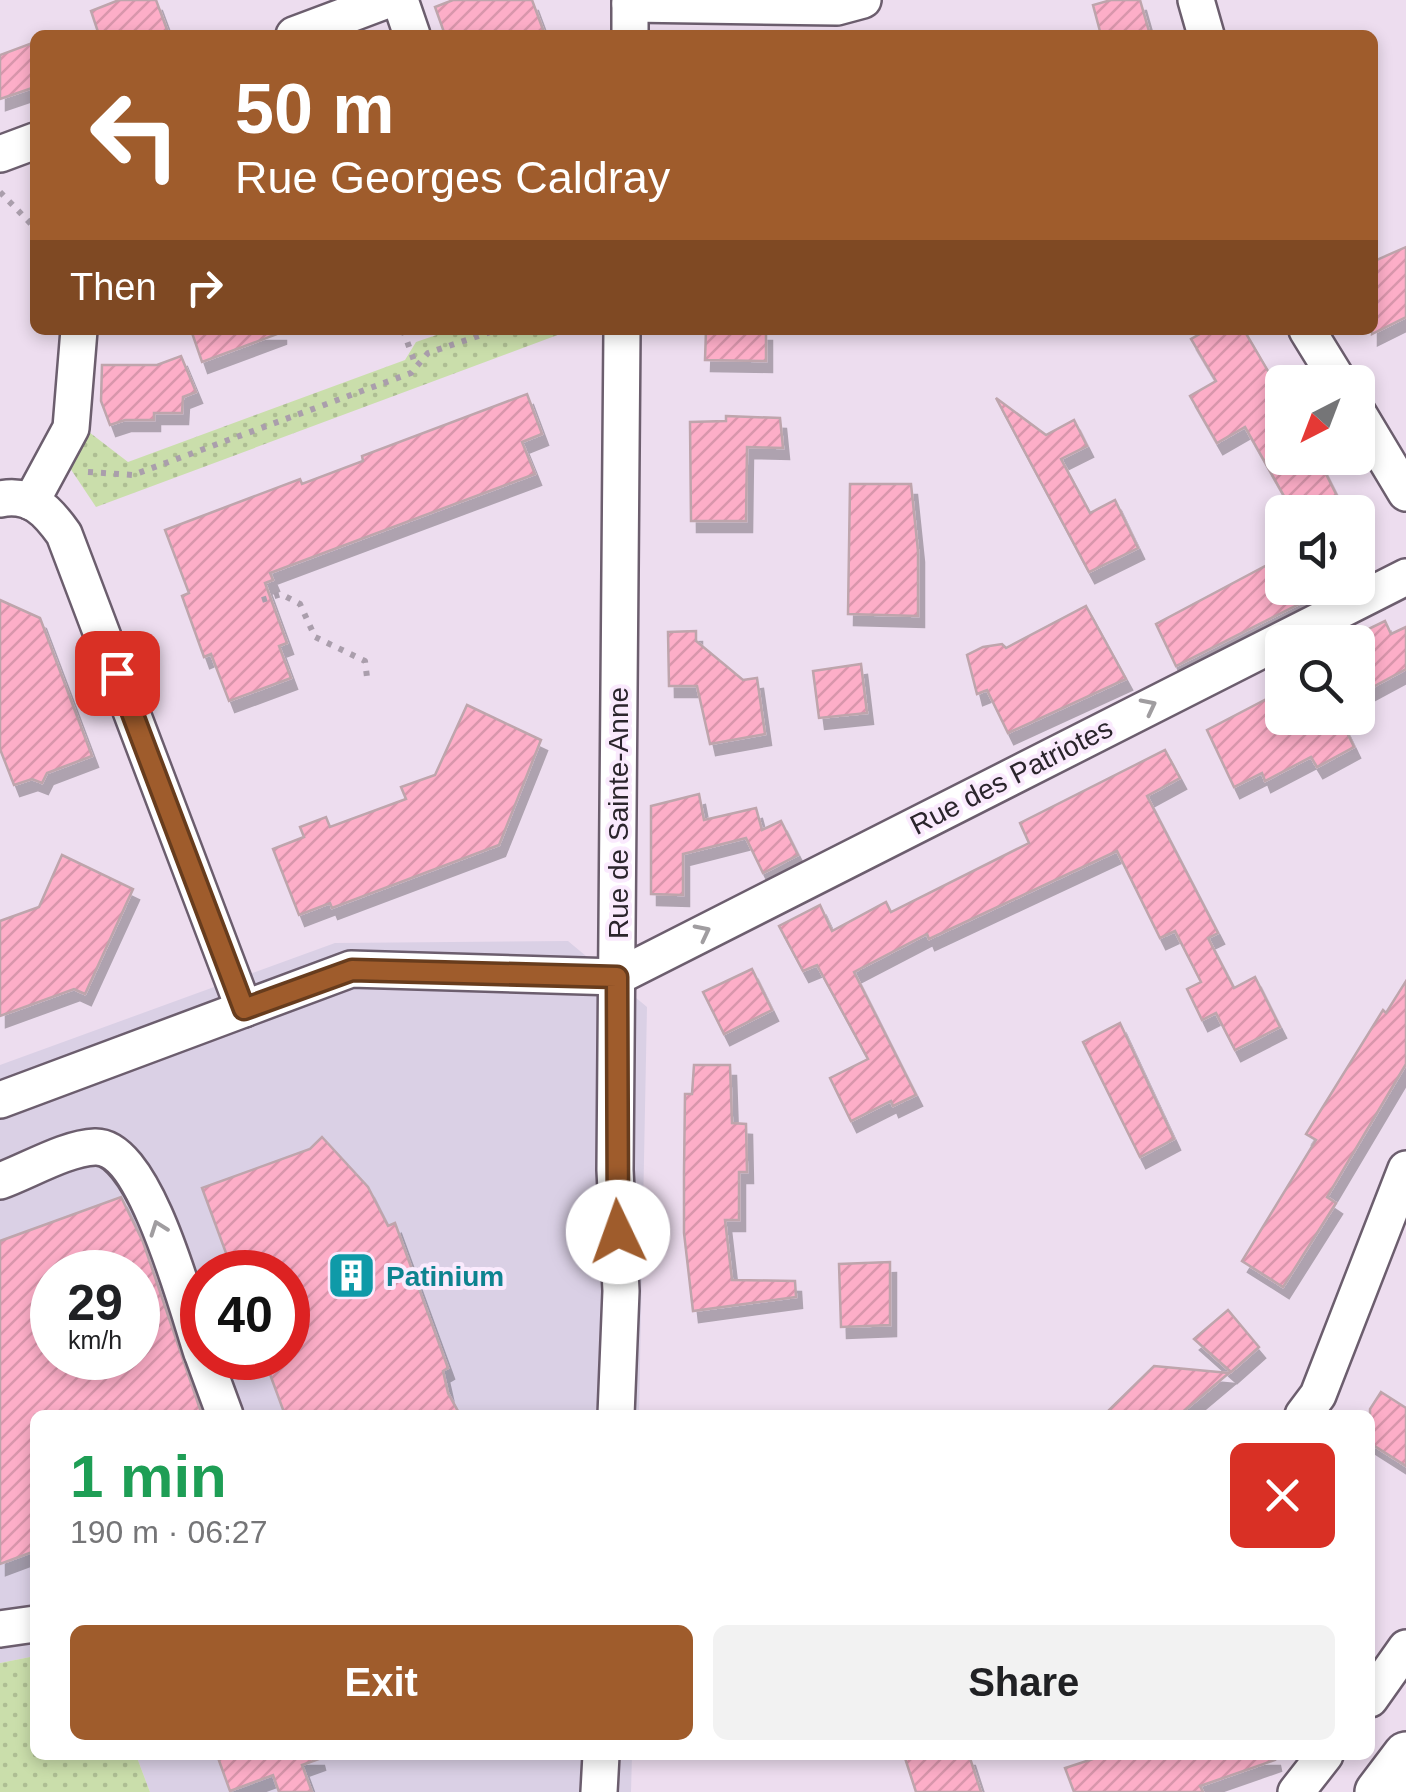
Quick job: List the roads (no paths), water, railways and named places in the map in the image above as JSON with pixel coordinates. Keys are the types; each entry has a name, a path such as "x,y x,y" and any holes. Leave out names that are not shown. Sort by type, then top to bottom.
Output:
{"main road":[{"path":"1378,1792 1406,1755"}],"street":[{"path":"307,30 386,0"},
{"path":"400,0 410,30"},
{"path":"630,13 837,7 862,0"},
{"path":"1196,0 1205,30"},
{"path":"0,154 30,143"},
{"path":"79,335 71,428 54,460 16,500 46,508 64,534 244,1009"},
{"name":"Rue de Sainte-Anne","path":"616,1410 621,1291 616,1170 622,335"},
{"path":"1310,335 1329,365"},
{"path":"1375,441 1406,493"},
{"name":"Rue des Patriotes","path":"617,977 1406,576"},
{"path":"0,1100 352,970 617,977"},
{"path":"0,1181 92,1147 119,1156 143,1187 180,1291"},
{"path":"1307,1410 1318,1395 1406,1169"},
{"path":"212,1380 223,1410"},
{"path":"0,1629 30,1625"},
{"path":"1375,1692 1406,1648"},
{"path":"599,1792 602,1760"},
{"path":"1296,1792 1321,1760"}],"place":[{"name":"Patinium","path":"351,1276"}]}
